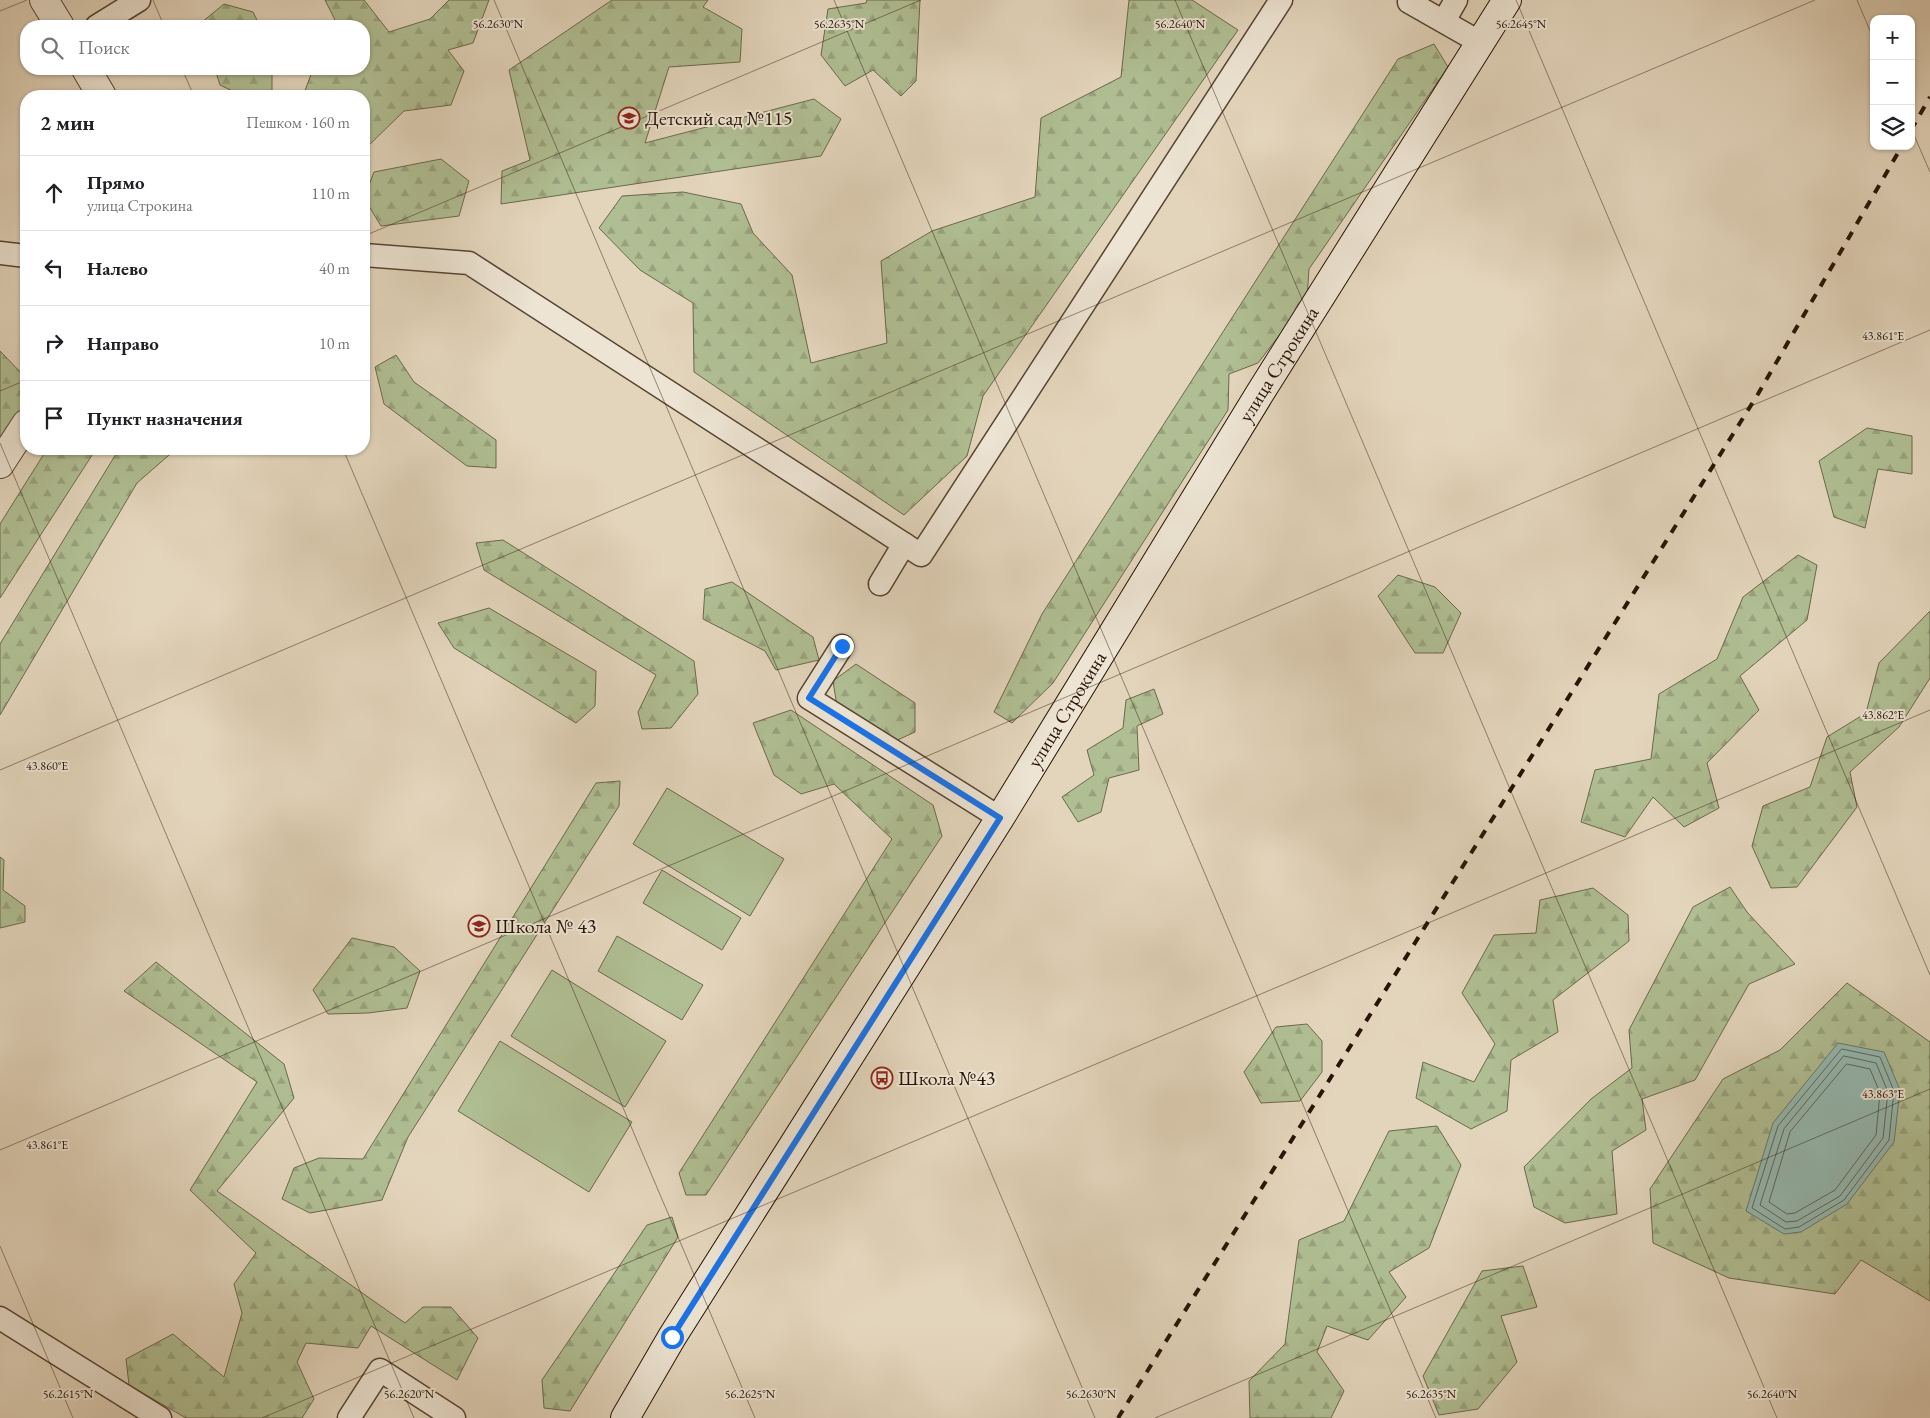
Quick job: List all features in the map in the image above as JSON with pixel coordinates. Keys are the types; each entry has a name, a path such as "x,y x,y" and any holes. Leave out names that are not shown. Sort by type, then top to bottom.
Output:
{"street":[{"path":"44,0 56,20"},
{"name":"улица Строкина","path":"625,1418 672,1337 1000,818 1260,394 1507,0"},
{"path":"90,75 98,90"},
{"path":"0,464 20,433"}],"lane":[{"path":"107,20 139,0"},
{"path":"370,256 470,263 921,556 1281,0"},
{"path":"1444,22 1456,0"},
{"path":"1409,2 1481,43"},
{"path":"0,253 20,255"},
{"path":"880,584 904,544"},
{"path":"842,646 809,698 1000,818"},
{"path":"0,1318 160,1418"},
{"path":"349,1418 380,1370 454,1418"}],"green space":[{"path":"325,0 364,0 389,32 430,19 449,0 489,0 473,43 448,50 464,71 451,105 404,111 370,144 370,90 305,90 311,75 370,75 370,20 335,20"},
{"path":"612,0 708,0 703,7 742,29 740,62 669,67 645,143 814,99 841,119 821,156 501,204 502,171 530,160 509,70"},
{"path":"867,0 920,0 916,81 901,96 873,70 845,86 821,55 828,9 866,3"},
{"path":"1129,0 1192,0 1238,30 983,396 967,456 904,515 694,372 693,303 640,270 599,228 622,196 683,192 741,204 753,233 792,275 811,363 887,343 881,261 932,231 1035,197 1041,118 1121,77"},
{"path":"224,4 253,12 257,20 204,20"},
{"path":"1434,44 1448,67 1309,269 1307,299 1258,363 1229,374 1228,410 1053,683 1012,723 994,712 1042,614 1398,59"},
{"path":"217,75 272,75 272,90 230,90 220,85"},
{"path":"441,159 469,181 459,216 381,226 370,208 370,182 374,172"},
{"path":"0,351 20,372 20,428 0,463"},
{"path":"396,355 414,382 496,440 496,468 467,466 384,404 375,367"},
{"path":"1867,428 1912,436 1912,474 1878,469 1865,528 1834,517 1819,461"},
{"path":"43,455 92,455 0,598 0,524"},
{"path":"115,455 169,455 137,483 0,715 0,644"},
{"path":"503,540 694,661 698,694 671,728 642,729 638,712 656,675 484,570 476,543"},
{"path":"1798,555 1817,565 1807,620 1740,676 1759,710 1707,763 1719,808 1684,827 1653,797 1625,837 1581,822 1595,770 1651,759 1659,694 1717,659 1743,597"},
{"path":"1398,575 1435,587 1461,613 1443,653 1415,653 1378,596"},
{"path":"732,582 813,637 819,660 776,670 765,651 703,619 705,589"},
{"path":"489,608 596,671 595,706 576,723 454,648 438,623"},
{"path":"1930,611 1930,678 1899,727 1850,772 1857,807 1797,887 1771,888 1752,846 1763,806 1810,787 1827,737 1866,713 1879,663"},
{"path":"856,664 915,703 915,732 891,743 837,706 833,681"},
{"path":"1154,689 1163,714 1137,726 1139,770 1109,778 1101,812 1078,822 1062,797 1094,775 1087,750 1123,728 1126,700"},
{"path":"791,710 933,805 942,836 706,1195 686,1195 679,1173 892,839 834,784 801,794 774,775 753,723"},
{"path":"620,781 619,806 408,1137 382,1200 310,1213 282,1199 294,1168 319,1158 363,1159 596,783"},
{"path":"667,788 784,859 750,916 633,844"},
{"path":"0,857 4,860 3,890 25,906 25,922 0,928"},
{"path":"662,870 741,918 722,950 643,903"},
{"path":"1730,887 1747,912 1795,964 1749,984 1695,1080 1642,1099 1646,1130 1612,1151 1617,1214 1565,1223 1534,1207 1524,1167 1591,1099 1632,1068 1629,1030 1693,907"},
{"path":"1593,888 1628,915 1629,941 1553,1000 1558,1032 1511,1060 1507,1111 1471,1129 1416,1098 1423,1062 1474,1082 1495,1044 1462,993 1494,935 1536,933 1540,900"},
{"path":"617,936 703,985 682,1020 598,971"},
{"path":"352,938 394,947 420,971 407,1008 368,1013 328,1014 313,990"},
{"path":"156,962 284,1064 294,1098 217,1191 405,1323 423,1307 451,1307 478,1338 457,1380 371,1326 358,1348 306,1343 297,1362 314,1399 302,1418 186,1418 129,1385 126,1359 173,1334 224,1377 242,1313 234,1284 256,1253 190,1190 257,1082 124,991"},
{"path":"552,970 666,1041 625,1107 511,1036"},
{"path":"1847,983 1930,1042 1930,1301 1861,1260 1835,1294 1729,1278 1653,1243 1650,1189 1723,1079 1780,1050"},
{"path":"1307,1024 1322,1041 1322,1072 1300,1101 1261,1103 1244,1072 1276,1027"},
{"path":"500,1041 632,1122 589,1192 458,1111"},
{"path":"1437,1126 1461,1165 1429,1248 1389,1272 1406,1297 1368,1340 1327,1326 1317,1352 1344,1391 1331,1418 1250,1418 1249,1381 1285,1344 1299,1240 1344,1221 1389,1131"},
{"path":"672,1217 678,1237 570,1411 544,1408 542,1380 647,1225"},
{"path":"1523,1266 1537,1307 1501,1316 1517,1362 1478,1409 1439,1415 1423,1376 1482,1271"}],"water":[{"path":"1838,1043 1884,1052 1900,1090 1894,1142 1847,1204 1801,1232 1784,1234 1746,1211 1773,1123"}],"railway":[{"path":"1915,123 1930,97"},
{"path":"1118,1418 1758,394 1900,150"}],"place":[{"name":"Детский сад №115","path":"629,118"},
{"name":"Школа № 43","path":"479,926"},
{"name":"Школа №43","path":"882,1078"}],"route":[{"path":"672,1337 1000,818 809,698 842,646"}]}
